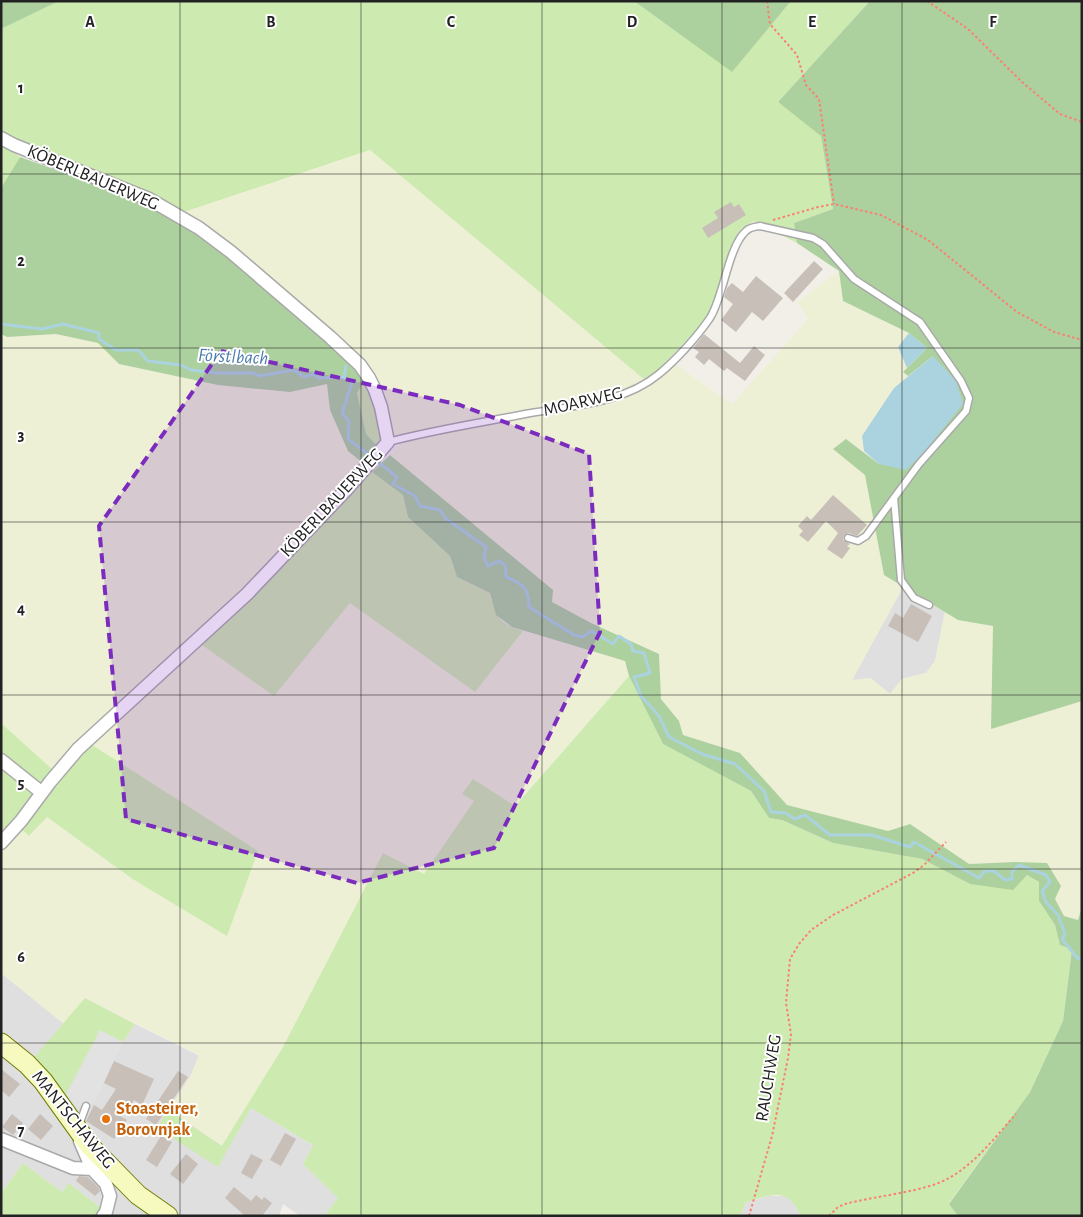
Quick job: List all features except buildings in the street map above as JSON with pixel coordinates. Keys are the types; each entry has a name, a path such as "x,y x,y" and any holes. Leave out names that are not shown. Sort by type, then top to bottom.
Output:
{"street":[{"name":"KÖBERLBAUERWEG","path":"1,138 14,145 149,199 200,228 231,252 360,365 375,390 381,407 388,442 376,458 247,594 93,734 41,792 21,821 1,843"},
{"path":"1,760 41,792"},
{"name":"MANTSCHAWEG","path":"1,1043 39,1076 89,1145 138,1194 168,1216"},
{"path":"74,1123 92,1169 106,1184 110,1196 106,1212 103,1216"},
{"path":"1,1138 72,1168 92,1169"},
{"path":"106,1184 138,1194"}],"lane":[{"path":"751,227 760,226 813,238 823,244 854,279 920,322 962,381 969,398 966,411 919,464 866,536 858,541 848,538"},
{"name":"MOARWEG","path":"388,442 427,432 594,402 637,389 650,381 681,351 710,317 737,244 751,227"},
{"path":"894,497 901,580 914,598 929,605"},
{"path":"74,1123 86,1106"}],"path":[{"path":"767,1 770,24 798,55 806,85 819,99 834,204"},
{"path":"927,1 968,29 1022,82 1060,114 1082,122"},
{"path":"751,227 834,204 881,215 928,240 1017,312 1054,332 1082,340"},
{"name":"RAUCHWEG","path":"749,1216 772,1136 788,1058 791,1034 786,1002 790,959 799,944 812,930 833,915 913,873 946,842"},
{"path":"829,1216 838,1207 845,1204 930,1185 948,1178 980,1153 1016,1114"}],"highlighted area":[{"path":"221,351 460,405 589,454 600,632 494,848 357,883 126,819 99,526"}],"shaded area":[{"path":"903,587 945,612 935,661 926,673 902,679 890,694 852,680"},
{"path":"1,973 64,1024 25,1068 100,1030 123,1042 135,1024 200,1056 190,1077 157,1128 251,1108 313,1145 303,1164 339,1198 324,1216 300,1216 283,1204 279,1216 97,1216 101,1208 69,1183 62,1192 23,1163 1,1193"},
{"path":"100,1030 123,1042 94,1104 83,1107 81,1110 66,1095"},
{"path":"769,1196 786,1196 792,1200 801,1216 740,1216 746,1202"}],"green space":[{"path":"1,1 59,1 1,29"},
{"path":"59,1 634,1 732,71 791,1 870,1 778,102 821,135 833,209 794,223 797,243 754,221 741,229 705,321 646,381 370,150 181,213 1,133 1,29"},
{"path":"634,1 791,1 732,72"},
{"path":"870,1 1082,1 1082,701 991,729 993,626 958,620 884,575 865,475 833,449 846,439 879,464 933,356 908,376 903,372 927,348 909,333 843,301 839,271 797,243 794,223 833,209 821,136 778,102"},
{"path":"1,142 20,157 1,188"},
{"path":"370,150 646,381 616,393 567,404 401,435 395,435 390,431 181,213"},
{"path":"20,157 134,198 207,238 318,333 354,367 364,381 357,393 366,434 379,448 364,464 348,451 330,410 327,384 290,392 218,385 119,364 98,343 56,334 7,337 1,334 1,188"},
{"path":"839,271 843,301 909,333 898,347 907,368 903,372 908,376 894,388 862,436 864,451 846,439 865,475 884,575 903,587 852,680 871,678 890,694 902,679 926,673 935,661 945,612 958,620 993,626 991,728 1082,701 1082,907 1078,920 1064,916 1055,899 1061,886 1015,862 969,864 910,824 888,831 787,805 740,753 683,735 679,721 661,699 659,654 591,623 551,602 553,590 390,455 400,444 419,437 599,403 636,393 651,385 675,364 732,404 808,319 797,302"},
{"path":"1,334 7,337 56,334 98,343 119,364 218,385 290,392 328,384 330,410 348,451 364,464 240,593 53,770 1,723"},
{"path":"364,381 372,392 382,440 379,448 366,435 357,393"},
{"path":"390,455 553,590 552,602 591,623 659,654 661,699 679,721 683,735 740,753 787,805 888,831 910,824 969,864 1047,863 1061,886 1055,899 1064,916 1078,920 1082,907 1082,1216 958,1216 949,1204 1030,1092 1063,1021 1072,949 1060,945 1055,925 1039,901 1039,882 1027,875 1013,890 970,884 922,859 833,843 782,820 769,818 751,791 663,744 629,676 625,661 512,627 496,615 490,593 457,577 450,556 408,517 403,495 372,472"},
{"path":"372,472 403,495 408,517 450,556 457,577 490,593 499,618 508,625 523,631 475,692 350,603 274,696 202,645 292,551"},
{"path":"350,603 475,692 523,631 625,661 629,676 514,806 474,801 424,874 383,853 283,1047 222,1146 168,1110 190,1077 199,1055 85,998 64,1024 1,973 1,851 21,829 30,836 47,817 131,879 89,743 131,702 202,645 274,696"},
{"path":"629,676 663,744 751,791 769,818 782,820 833,843 922,859 970,884 1027,875 1039,882 1039,901 1055,925 1060,944 1072,948 1063,1021 1030,1092 949,1203 958,1216 801,1216 796,1206 790,1200 778,1195 772,1195 746,1202 740,1216 324,1216 338,1198 303,1164 313,1145 251,1108 218,1167 157,1128 168,1110 222,1146 283,1047 383,853 424,874 474,801 462,794 473,779 515,806"},
{"path":"1,723 53,770 1,839"},
{"path":"89,743 258,851 227,936 131,878 47,817 29,836 21,829 45,794"},
{"path":"85,998 135,1024 123,1042 100,1031 63,1099 31,1061"},
{"path":"23,1163 62,1192 69,1183 101,1208 97,1216 1,1216 1,1193"}],"water":[{"path":"909,333 927,348 907,368 898,347"},
{"path":"933,356 956,381 963,404 924,452 906,470 879,464 864,451 862,436 894,388"}],"waterway":[{"name":"Förstlbach","path":"1,324 42,329 63,324 99,333 99,339 116,350 138,350 148,361 181,365 191,370 216,373 253,373 260,376 293,370 305,377 314,374 318,378 344,377 352,382 342,414 349,421 348,439 372,457"},
{"path":"344,377 346,366"},
{"name":"Förstlbach","path":"377,461 397,477 393,484 415,496 420,506 440,510 445,518 486,547 484,558 488,566 499,561 505,565 506,577 524,587 528,595 529,607 574,635 582,637 592,631 613,644 619,636 631,644 633,651 644,653 650,673 634,677 641,696 659,716 669,737 702,754 735,764 764,791 771,812 785,813 795,819 805,815 830,835 872,835 910,847 914,842 979,878 985,871 994,871 1005,880 1012,879 1012,872 1019,865 1046,875 1050,882 1042,891 1046,902 1058,915 1065,934 1062,939 1078,959 1082,957"}],"place":[{"name":"Stoasteirer, Borovnjak","path":"106,1119"}]}
